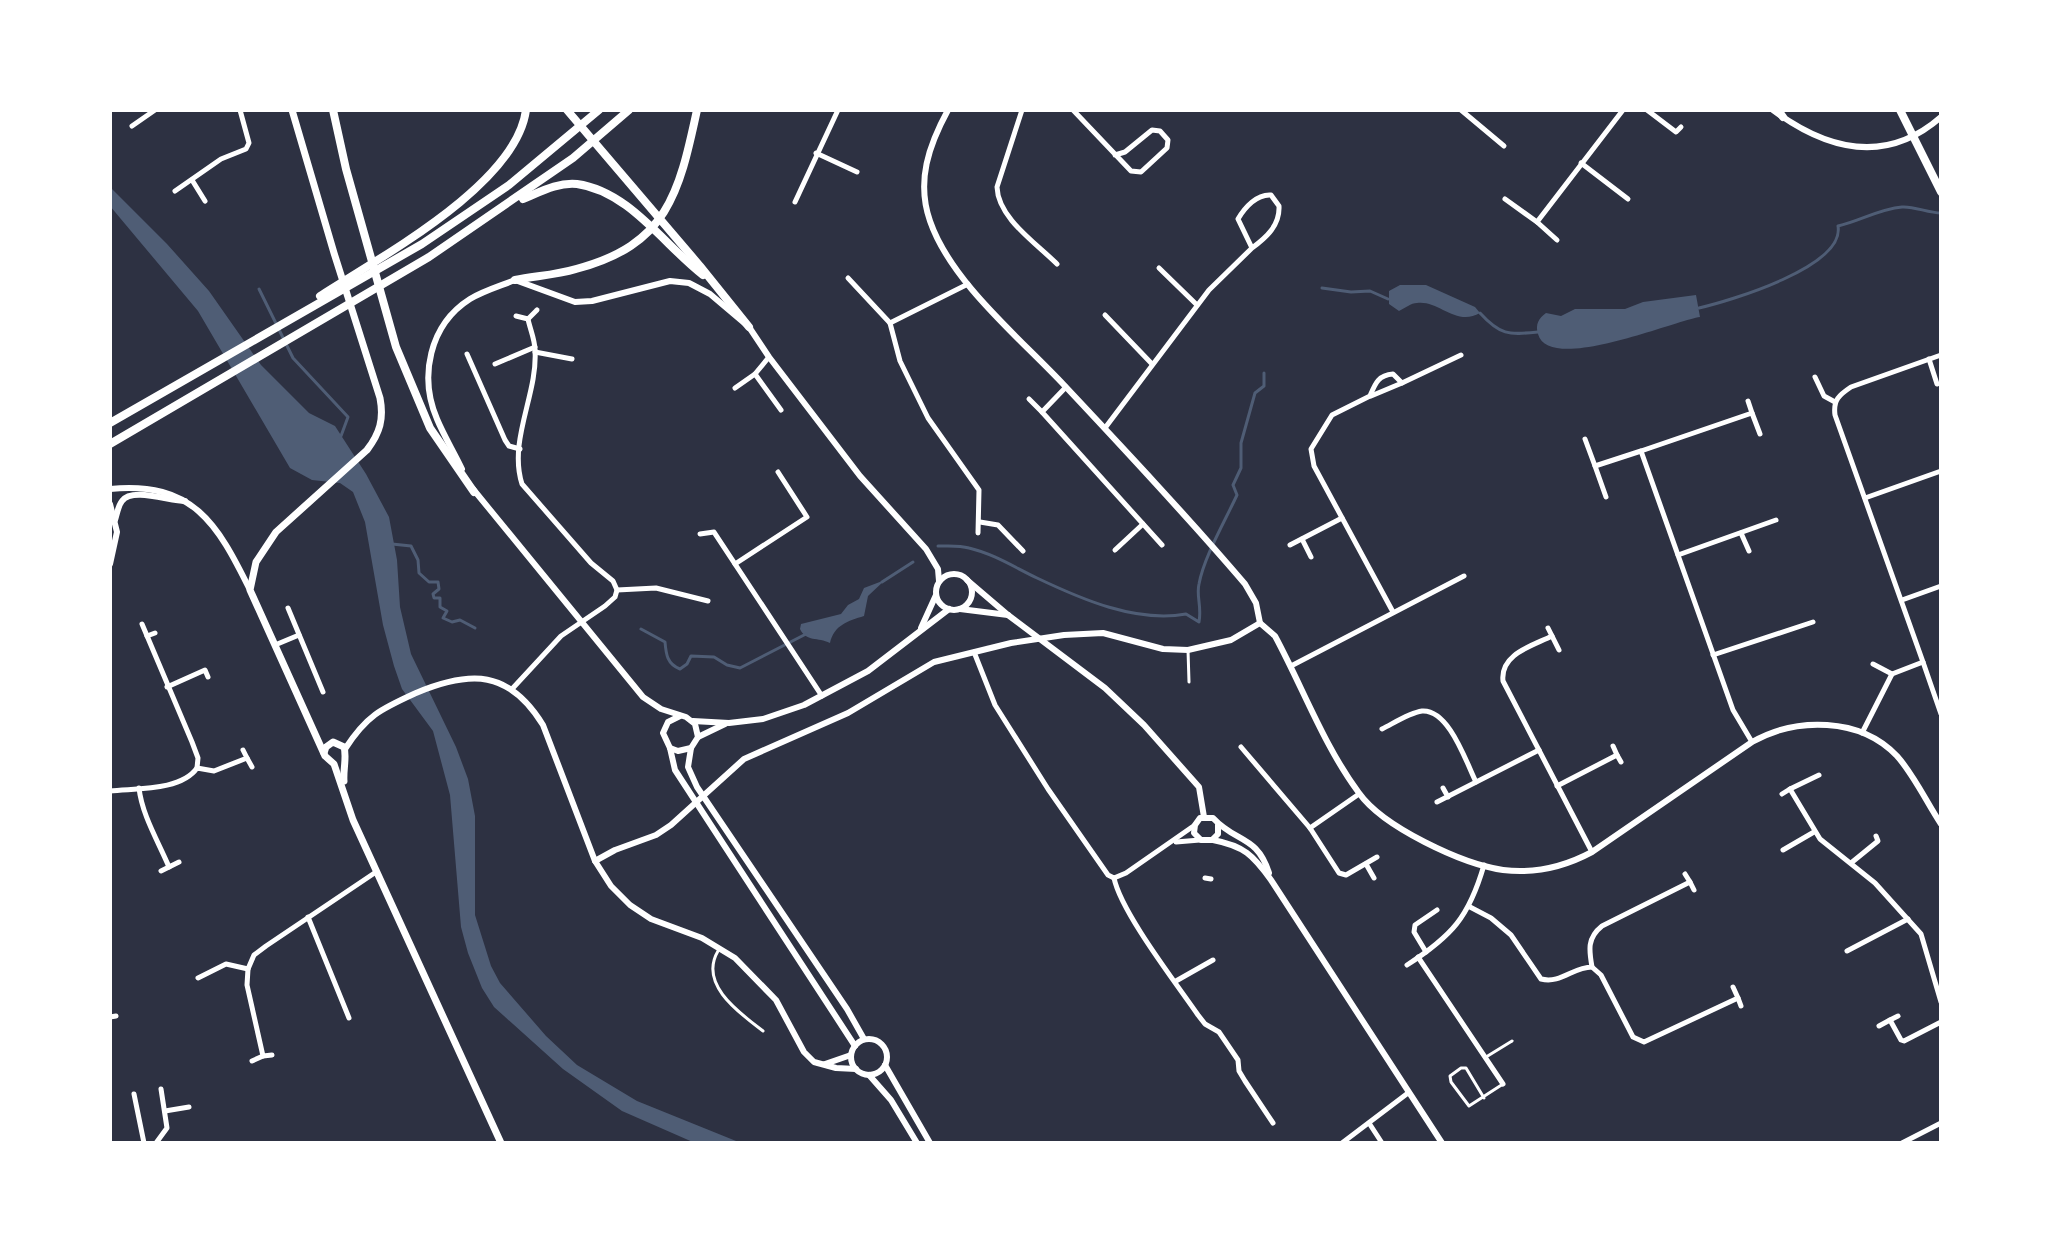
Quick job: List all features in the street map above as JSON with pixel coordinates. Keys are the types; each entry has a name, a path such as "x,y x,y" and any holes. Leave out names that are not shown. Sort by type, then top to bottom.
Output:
{"main road":[{"path":"292,110 383,415 380,428 367,450 276,532 256,562 250,590 326,759 334,764 376,872 501,1143"},
{"path":"333,110 346,169 396,347 430,428 474,492"},
{"path":"253,341 474,191 499,166 522,130 526,110"},
{"path":"567,110 708,279"},
{"path":"110,444 429,257 573,158 629,110"},
{"path":"515,280 596,263 614,256 647,235 667,210 687,159 697,110"},
{"path":"1900,110 1940,189"},
{"path":"112,421 422,244 509,185 597,112"},
{"path":"508,205 554,186 578,184 617,199 708,279 749,327"},
{"path":"312,728 338,745 343,760 345,796"},
{"path":"324,753 338,745"},
{"path":"334,764 343,760"}],"street":[{"path":"132,126 155,110"},
{"path":"175,191 221,159 246,149 249,143 240,110"},
{"path":"795,202 838,110"},
{"path":"948,110 928,152 923,183 929,218 940,247 968,284 1105,428 1245,584 1256,603 1260,623 1275,636 1337,758 1359,794 1398,829 1503,870 1541,870 1573,862 1752,742 1766,734 1808,725 1828,725 1862,733 1876,740 1897,756 1941,824"},
{"path":"1022,110 997,187 997,198 1011,218 1057,264"},
{"path":"1073,110 1115,155 1131,171 1141,172 1167,148 1168,140 1155,129 1125,152 1115,155"},
{"path":"1460,110 1504,146"},
{"path":"1537,222 1623,110"},
{"path":"1647,110 1676,132 1681,127"},
{"path":"1778,112 1817,137 1843,146 1884,146 1910,137 1940,119"},
{"path":"816,153 857,172"},
{"path":"1581,163 1628,199"},
{"path":"192,180 205,201"},
{"path":"1105,428 1197,305 1270,233 1277,223 1279,206 1271,195 1266,194 1252,202 1238,219 1252,248"},
{"path":"1505,199 1557,240"},
{"path":"1159,268 1163,278 1197,305"},
{"path":"848,278 890,323 900,361 928,418 979,490 978,533"},
{"path":"920,631 939,581 938,569 926,549 860,476 749,327 710,294 689,283 659,283 584,302 565,300 515,280 471,299 454,311 441,327 432,349 428,390 437,419 474,492 643,697 661,709 692,720 729,723 782,714 868,671 897,652 949,609"},
{"path":"890,323 968,284"},
{"path":"528,319 537,310"},
{"path":"1105,315 1152,364"},
{"path":"516,316 528,319"},
{"path":"512,689 561,636 605,606 615,597 617,590 613,581 591,563 529,492 518,470 535,350 528,319"},
{"path":"495,364 535,350 572,359"},
{"path":"467,354 505,440 509,446 520,449"},
{"path":"1393,612 1314,466 1311,449 1332,415 1461,355"},
{"path":"1941,355 1851,387 1839,394 1835,402 1835,415 1941,714"},
{"path":"735,388 755,374 769,357"},
{"path":"1929,359 1937,384"},
{"path":"755,374 781,410"},
{"path":"1370,396 1377,381 1387,374 1397,376 1402,383"},
{"path":"1815,377 1824,396 1835,402"},
{"path":"1042,412 1066,387"},
{"path":"1029,399 1162,545"},
{"path":"1748,401 1760,434"},
{"path":"1595,466 1752,413"},
{"path":"1585,439 1606,497"},
{"path":"1641,451 1733,710 1752,742"},
{"path":"1865,498 1941,471"},
{"path":"735,565 807,517 778,472"},
{"path":"110,489 131,487 155,490 188,501 219,531 250,590"},
{"path":"115,520 121,502 127,496 142,494 172,501 188,501"},
{"path":"110,504 115,520 116,545 110,564"},
{"path":"1290,545 1342,518"},
{"path":"1678,555 1776,520"},
{"path":"980,522 998,525 1023,551"},
{"path":"1115,550 1143,524"},
{"path":"700,534 714,532 822,696"},
{"path":"1741,533 1749,551"},
{"path":"1302,539 1311,557"},
{"path":"939,581 950,574 960,575 1105,688 1175,757 1199,787 1204,817"},
{"path":"1291,666 1464,576"},
{"path":"960,609 970,599 971,588 967,580"},
{"path":"1902,600 1941,586"},
{"path":"617,590 656,588 708,601"},
{"path":"936,595 938,601 949,609 1008,615"},
{"path":"288,608 323,692"},
{"path":"1713,655 1813,622"},
{"path":"595,861 656,835 671,825 727,772 756,753 848,713 934,662 1064,635 1103,633 1163,649 1188,650 1231,640 1260,623"},
{"path":"110,791 178,782 191,776 197,768 198,758 192,742 142,624"},
{"path":"1548,628 1559,650"},
{"path":"147,636 155,633"},
{"path":"275,645 299,635"},
{"path":"1552,636 1512,656 1502,671 1507,690 1592,852"},
{"path":"974,652 995,705 1102,870 1114,878 1122,900 1176,982 1205,1024 1219,1032 1238,1060 1239,1071 1273,1123"},
{"path":"1862,733 1892,674 1923,662"},
{"path":"1873,664 1892,674"},
{"path":"167,687 204,667 208,677"},
{"path":"338,745 383,708 437,684 476,677 512,689 534,710 543,725 595,861 611,886 630,905 651,919 702,938 740,963 776,1000 804,1052 814,1062 856,1069 869,1075 891,1100 917,1143"},
{"path":"1382,729 1418,712 1437,715 1446,723 1476,782"},
{"path":"680,716 670,720 664,728 664,739 670,748 675,770 855,1046"},
{"path":"692,720 698,737"},
{"path":"729,723 698,737 691,748 688,767 697,787 847,1009 864,1039"},
{"path":"1613,746 1621,762"},
{"path":"1241,747 1310,828 1339,873 1346,875 1375,860"},
{"path":"670,748 677,751 691,748"},
{"path":"243,750 252,767"},
{"path":"1437,802 1539,750"},
{"path":"1250,760 1259,753"},
{"path":"1557,786 1617,755"},
{"path":"197,768 214,771 247,758"},
{"path":"1782,794 1819,775"},
{"path":"139,788 146,817 169,867"},
{"path":"1443,788 1448,797"},
{"path":"1790,789 1814,832 1875,883 1908,919 1925,943 1941,1002"},
{"path":"1310,828 1359,794"},
{"path":"1114,878 1171,843 1204,817 1213,818 1228,833 1247,840 1256,848 1263,856 1271,880"},
{"path":"1195,825 1194,833 1200,840"},
{"path":"1213,840 1218,834 1218,825"},
{"path":"1783,850 1814,832"},
{"path":"1171,843 1213,840 1253,855 1442,1143"},
{"path":"1851,863 1878,842"},
{"path":"161,871 179,862"},
{"path":"1366,864 1374,878"},
{"path":"1407,965 1446,937 1470,907 1484,865"},
{"path":"263,1056 247,985 248,969 254,955 376,872"},
{"path":"1685,874 1694,890"},
{"path":"1690,882 1602,926 1589,943 1592,967 1601,975 1633,1037 1644,1042 1738,998"},
{"path":"1470,907 1491,918 1511,935 1541,979 1555,980 1583,967 1592,967"},
{"path":"1426,952 1414,932 1415,925 1437,910"},
{"path":"308,917 349,1018"},
{"path":"1847,951 1908,919"},
{"path":"1418,957 1503,1084"},
{"path":"1176,982 1213,960"},
{"path":"198,978 214,974 226,964 248,969"},
{"path":"1733,987 1741,1006"},
{"path":"1879,1026 1898,1016"},
{"path":"1890,1020 1904,1041 1941,1022"},
{"path":"856,1069 851,1055 855,1046 864,1039 875,1040 884,1046 887,1055 881,1070 869,1075"},
{"path":"252,1061 272,1055"},
{"path":"823,1065 851,1055"},
{"path":"885,1065 930,1143"},
{"path":"156,1143 167,1128 161,1089"},
{"path":"1342,1143 1408,1093"},
{"path":"134,1094 144,1143"},
{"path":"165,1111 189,1107"},
{"path":"1369,1123 1382,1143"},
{"path":"1902,1143 1941,1123"}],"lane":[{"path":"1188,650 1189,682"},
{"path":"720,948 713,966 720,990 731,1007 763,1031"},
{"path":"1486,1057 1512,1041"},
{"path":"1484,1098 1466,1068 1450,1076 1466,1105 1472,1106 1484,1098 1503,1084"}],"water":[{"path":"110,187 209,291 261,365 309,413 335,426 389,517 397,560 400,607 411,654 468,779 475,816 475,915 491,966 500,983 546,1036 577,1065 637,1101 741,1143 695,1143 622,1111 563,1069 494,1007 482,988 461,927 450,795 433,731 402,689 394,666 383,625 365,522 353,492 340,483 312,480 290,468 198,311 110,206"},
{"path":"1400,285 1426,285 1475,307 1480,313 1463,317 1425,303 1412,304 1399,311 1389,304 1389,291"},
{"path":"1696,295 1700,317 1613,342 1564,349 1547,345 1538,334 1538,322 1546,313 1561,316 1575,309 1625,309 1643,302"},
{"path":"885,580 868,596 864,616 838,628 830,643 809,638 800,629 801,624 841,614 848,605 859,599 864,588"}],"waterway":[{"path":"1699,308 1758,290 1805,268 1835,241 1838,226 1902,207 1941,213"},
{"path":"1322,288 1370,291 1388,299"},
{"path":"259,289 293,358 348,417 341,436"},
{"path":"1480,313 1493,326 1505,332 1538,332"},
{"path":"938,546 961,546 987,554 1054,586 1109,607 1148,615 1186,614 1199,622 1198,588 1210,551 1237,495 1233,485 1241,468 1241,443 1255,393 1264,386 1264,373"},
{"path":"392,544 411,546 418,560 419,573 429,582 438,582 439,589 433,594 434,598 440,598 440,607 447,611 443,618 452,622 460,620 475,628"},
{"path":"882,582 913,562"},
{"path":"641,629 665,642 670,661 680,669 691,656 714,657 740,668 806,634"}]}
